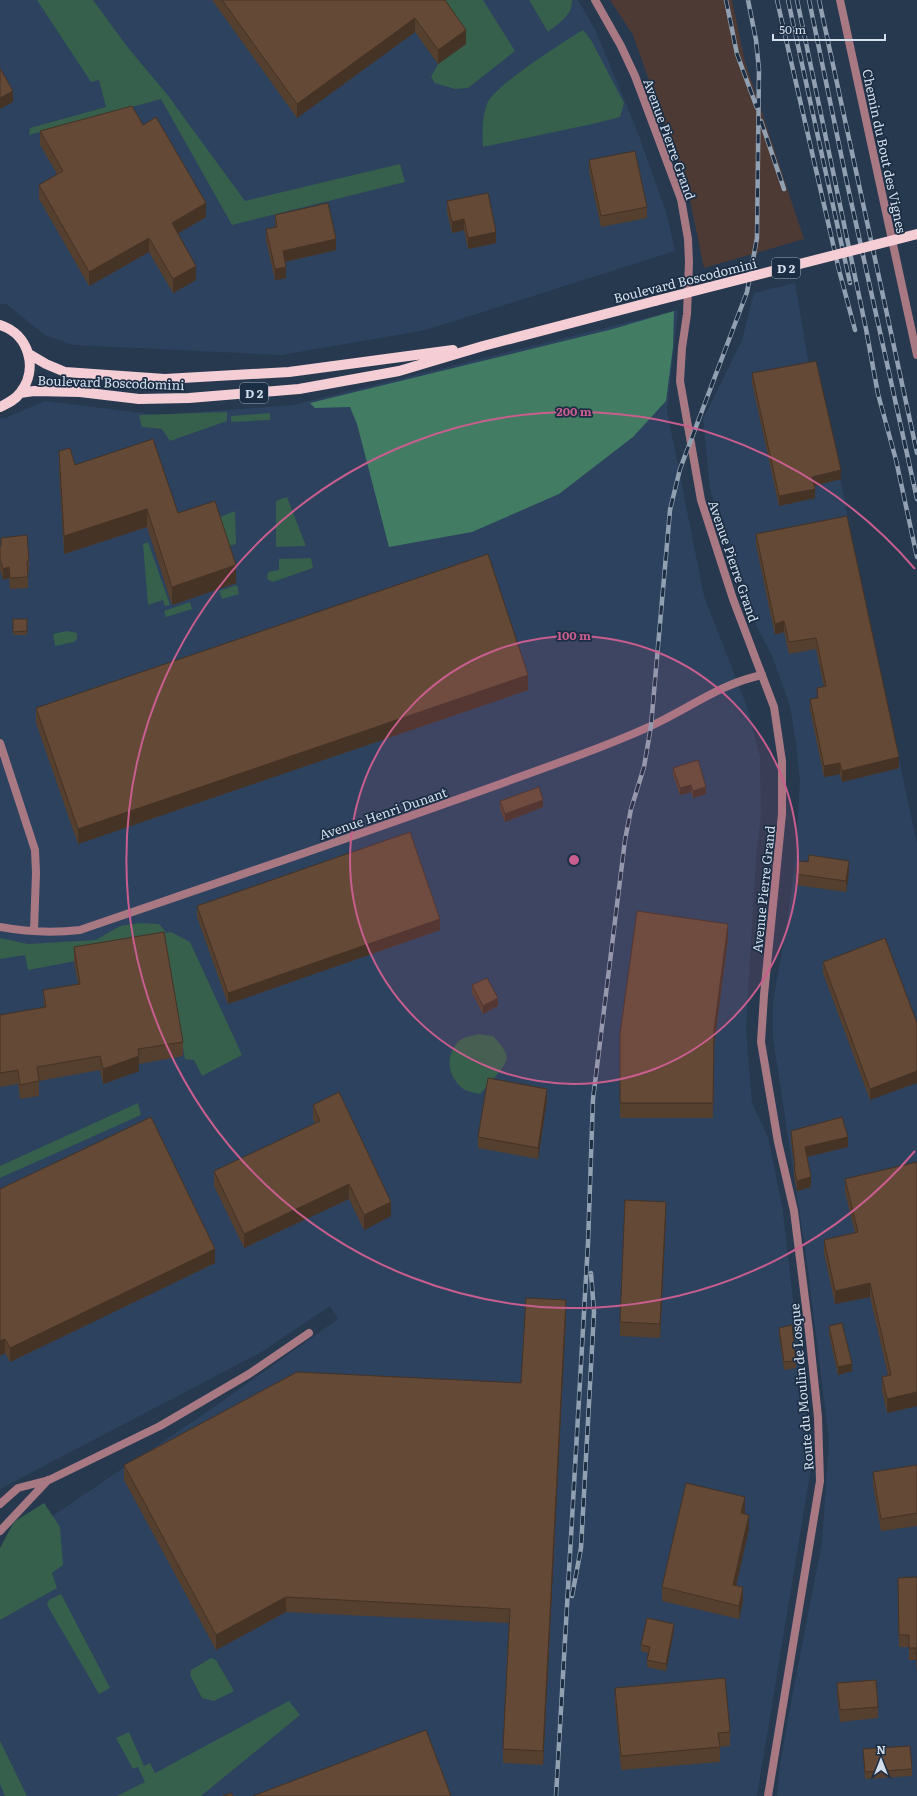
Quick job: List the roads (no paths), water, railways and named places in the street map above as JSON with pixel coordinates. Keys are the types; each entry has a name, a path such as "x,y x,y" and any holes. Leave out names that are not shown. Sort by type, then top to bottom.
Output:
{"main road":[{"name":"Boulevard Boscodomini","path":"20,393 80,392 139,399 189,398 299,389 399,371 483,346 917,234"},
{"path":"0,324 19,336 29,354 30,367 27,381 20,393 11,402 0,406"},
{"name":"Boulevard Boscodomini","path":"29,354 46,364 65,372 165,379 289,372 483,346"}],"street":[{"name":"Avenue Pierre Grand","path":"595,0 621,46 635,76 681,199 688,239 689,262 687,314 682,348 680,381 701,500 733,599 774,707 782,761 782,814 764,995 762,1042 778,1142"},
{"name":"Chemin du Bout des Vignes","path":"840,0 917,355"},
{"name":"Avenue Henri Dunant","path":"0,927 59,932 80,930 463,798 628,736 665,719 734,682 762,675"},
{"path":"0,743 35,850 36,874 34,931"},
{"name":"Route du Moulin de Losque","path":"768,1796 820,1481 818,1417 810,1331 794,1211 778,1142"},
{"path":"0,1504 18,1488 48,1480 160,1426 249,1374 309,1333"},
{"path":"0,1531 48,1480"}],"railway":[{"path":"726,0 737,54 757,108"},
{"path":"556,1796 588,1243 593,1099 625,840 631,809 644,767 651,726 670,510 680,469 747,292 757,238 759,70 756,40 748,0"},
{"path":"777,0 839,270 855,330"},
{"path":"788,0 850,283"},
{"path":"797,0 866,329 878,394 896,460 917,557"},
{"path":"809,0 847,183 917,499"},
{"path":"819,0 917,453"},
{"path":"761,121 784,189"},
{"path":"572,1596 581,1548 594,1312 591,1273"}]}
